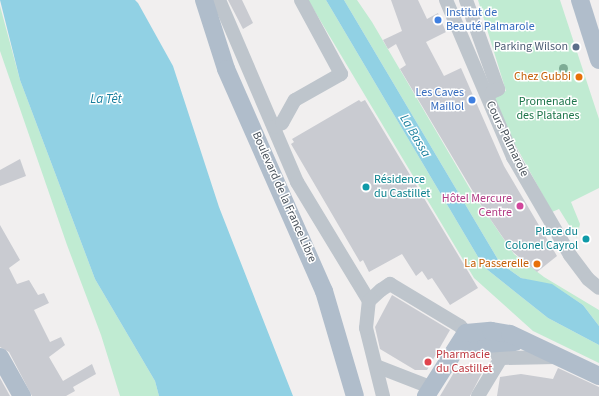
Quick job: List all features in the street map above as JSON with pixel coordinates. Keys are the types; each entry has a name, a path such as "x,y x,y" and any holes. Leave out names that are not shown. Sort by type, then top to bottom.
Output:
{"main road":[{"name":"Boulevard de la France Libre","path":"204,0 226,69 324,291 356,396"},
{"path":"580,0 599,60"},
{"path":"592,0 599,21"},
{"path":"428,392 466,332 491,331 510,334 599,376"},
{"path":"455,351 486,344 525,342"},
{"path":"0,357 22,396"}],"street":[{"path":"219,0 297,182 369,301 366,328 383,396"},
{"path":"274,127 282,123 295,100 341,74 301,0"},
{"name":"Cours Palmarole","path":"446,0 512,157 570,255 588,279 599,288"},
{"path":"466,0 498,89 492,92"},
{"path":"369,301 390,284 460,326 466,332"},
{"path":"486,344 501,358 559,356"},
{"path":"478,396 501,358"},
{"path":"376,366 428,392"}],"green space":[{"path":"308,0 326,0 484,267 548,318 599,345 599,363 533,331 474,278"},
{"path":"344,0 357,0 372,22 473,194 514,254 544,277 599,310 599,326 583,305 556,287 521,278 500,263"},
{"name":"Promenade des Platanes","path":"478,0 560,0 599,119 599,188 571,202 580,224 577,238 559,209 552,212 511,137 493,95 506,91"},
{"path":"0,6 20,80 95,279 155,381 159,396 120,396 101,335 67,245 0,51"}],"water":[{"name":"La Têt","path":"0,0 135,0 138,3 173,66 219,207 293,396 159,396 155,381 95,279 20,80"},
{"name":"La Bassa","path":"326,0 344,0 500,263 521,278 552,284 583,305 599,326 599,345 548,318 484,267"}],"building":[{"path":"228,0 242,0 253,23 243,29"},
{"path":"391,0 418,0 427,19 438,13 446,32 426,42 444,76 461,68 504,166 557,256 537,272 513,252 484,210 400,69 406,65 396,44 388,49 383,40 402,31"},
{"name":"Résidence du Castillet","path":"359,100 361,102 365,100 478,288 450,305 432,278 428,280 422,271 416,276 402,254 369,272 363,260 360,262 291,144 294,142 292,139"},
{"path":"20,159 26,176 0,186 0,170"},
{"path":"0,225 20,260 9,268 17,284 29,280 38,295 44,293 49,303 34,310 50,342 61,337 65,345 49,357 63,381 92,364 96,374 73,387 75,391 66,396 32,396 9,352 0,347"},
{"path":"392,295 450,330 427,370 415,370 380,349 375,327"},
{"path":"464,366 479,367 482,373 470,396 440,396 456,369"},
{"path":"558,368 599,387 599,396 497,396 500,377 521,374 553,379"},
{"path":"0,378 10,396 0,396"}],"place":[{"name":"Institut de Beauté Palmarole","path":"438,20"},
{"name":"Parking Wilson","path":"576,47"},
{"name":"Chez Gubbi","path":"579,77"},
{"name":"Les Caves Maillol","path":"472,100"},
{"name":"Résidence du Castillet","path":"366,187"},
{"name":"Hôtel Mercure Centre","path":"520,206"},
{"name":"Place du Colonel Cayrol","path":"586,239"},
{"name":"La Passerelle","path":"537,264"},
{"name":"Pharmacie du Castillet","path":"428,362"}]}
